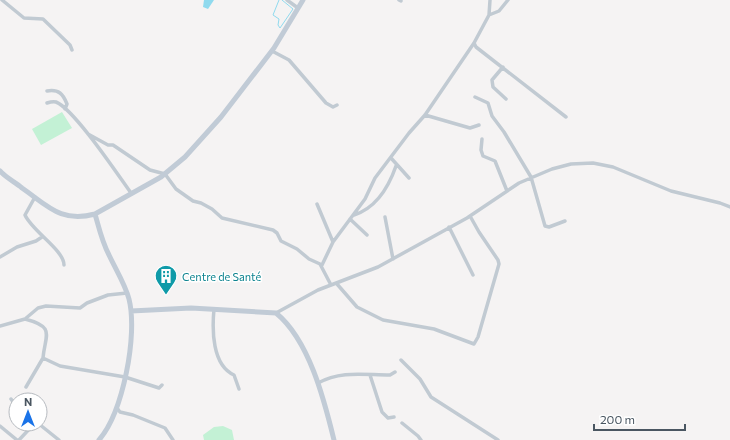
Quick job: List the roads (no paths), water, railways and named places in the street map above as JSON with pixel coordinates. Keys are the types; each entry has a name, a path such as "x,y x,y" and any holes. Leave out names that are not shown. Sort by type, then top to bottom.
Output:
{"main road":[{"path":"0,171 59,214 79,218 95,214 165,174 185,157 217,122 272,51 303,0"},
{"path":"95,214 108,254 127,293 131,311 131,343 125,377 117,408 104,434 99,440"},
{"path":"131,311 214,309 276,313 288,325 298,340 318,383 334,440"}],"street":[{"path":"2,0 24,18 43,19 70,45 72,50"},
{"path":"287,0 298,8"},
{"path":"322,265 334,242 368,195 375,178 409,133 425,116 474,43 489,15 490,0"},
{"path":"489,15 499,11 508,0"},
{"path":"474,43 476,47 566,116"},
{"path":"272,51 289,60 326,103 333,107 337,105"},
{"path":"503,67 492,80 493,87 506,99"},
{"path":"47,91 55,90 60,92 67,104 64,109"},
{"path":"475,97 488,103 492,116 504,132 531,177 545,226 549,227 565,221"},
{"path":"47,103 55,102 64,109 88,134 131,193"},
{"path":"425,116 470,128 479,125"},
{"path":"88,134 108,145 113,145 150,170 165,174 176,189 193,201 201,203 212,209 222,218 273,230 277,233 281,241 322,265 331,285"},
{"path":"482,139 481,150 483,156 495,161 507,191"},
{"path":"391,158 396,166 409,178"},
{"path":"276,313 331,285 337,284 393,259 470,216 519,182 571,164 593,163 626,171 671,191 720,203 730,207"},
{"path":"354,215 366,209 382,195 389,185 396,166"},
{"path":"35,197 25,215 29,224 64,260 64,265"},
{"path":"317,204 334,242"},
{"path":"337,284 357,307 374,314 383,320 434,329 474,344 478,337 498,260 470,216"},
{"path":"385,217 393,259"},
{"path":"350,219 367,235"},
{"path":"449,227 473,275"},
{"path":"0,257 17,247 36,241 42,237"},
{"path":"0,326 26,319 38,308 46,306 80,308 87,303 108,295 127,293"},
{"path":"214,309 213,331 218,360 229,373 234,375 239,389"},
{"path":"26,319 41,325 46,329 48,341 43,358 26,387"},
{"path":"43,358 60,366 125,377 152,387 159,388 162,386"},
{"path":"401,360 420,379 431,397 498,440"},
{"path":"318,383 326,378 356,373 390,375 395,372"},
{"path":"370,375 382,412 388,418 394,418"},
{"path":"117,408 120,412 133,415 165,428 173,440"},
{"path":"402,423 421,440"},
{"path":"0,426 18,440 26,432"},
{"path":"48,431 59,440"}],"water":[{"path":"204,0 214,0 208,9 203,7"}],"waterway":[{"path":"279,0 273,15 279,19 278,25 280,28 293,9 282,0"}],"place":[{"name":"Centre de Santé","path":"166,296"}]}
